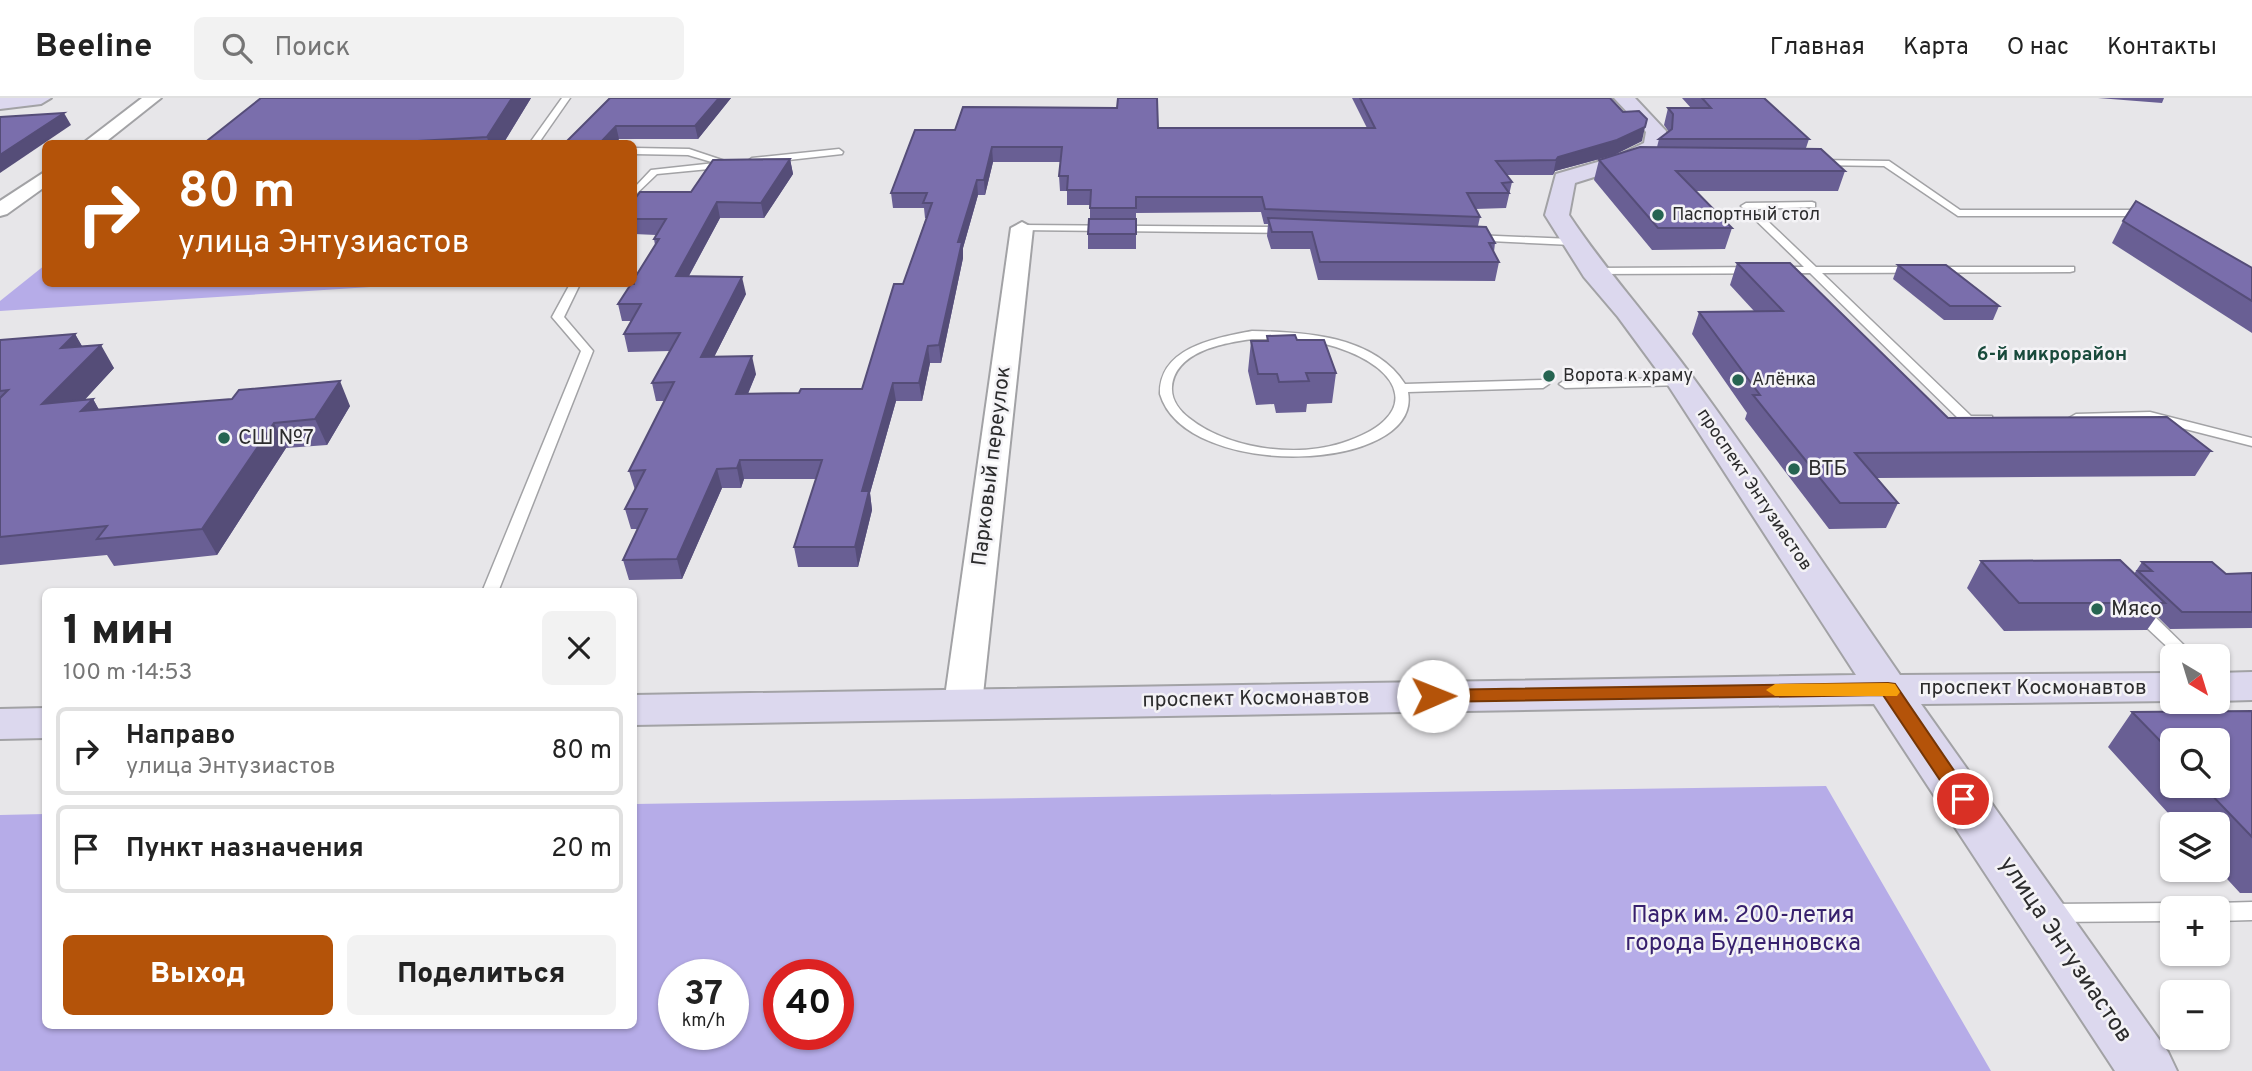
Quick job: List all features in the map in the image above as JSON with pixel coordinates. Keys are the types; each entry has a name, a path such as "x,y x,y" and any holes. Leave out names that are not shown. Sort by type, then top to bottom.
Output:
{"main road":[{"path":"0,103 41,98"},
{"name":"проспект Энтузиастов","path":"1624,98 1658,136 1649,151 1632,162 1587,169 1564,179 1557,215 1593,271 1628,311 1681,382 1888,689"},
{"name":"проспект Космонавтов","path":"637,710 1888,689 2160,687"},
{"name":"улица Энтузиастов","path":"1888,689 2038,914 2148,1071"},
{"path":"0,724 42,723"}],"street":[{"path":"96,140 153,98"},
{"path":"0,210 42,180"},
{"name":"Парковый переулок","path":"963,704 1021,228"}],"lane":[{"path":"536,140 566,98"},
{"path":"637,151 689,152 726,164"},
{"path":"637,190 654,172 839,152"},
{"path":"1806,163 1886,163 1958,213 2143,213 2154,220"},
{"path":"1812,205 1746,206 1968,420 1996,419"},
{"path":"1021,228 1297,231"},
{"path":"1462,237 1572,242"},
{"path":"1593,271 2070,269"},
{"path":"492,588 587,351 558,317 573,287"},
{"path":"1402,388 1402,408 1386,428 1361,442 1322,453 1290,455 1258,451 1202,432 1182,419 1169,403 1166,387 1170,373 1182,359 1200,349 1242,337 1284,335 1347,346 1376,361 1402,388 1543,384"},
{"path":"1565,384 1681,382"},
{"path":"2066,418 2150,416 2252,442"},
{"path":"2127,600 2173,644"},
{"path":"2230,912 2252,911"},
{"path":"2038,914 2160,912"}],"green space":[{"path":"42,267 42,287 371,287 0,311 0,301"},
{"name":"Парк им. 200-летия города Буденновска","path":"1826,786 1991,1071 0,1071 0,815 42,814 42,1029 637,1029 637,804"}],"building":[{"path":"261,98 512,98 487,137 435,140 208,140"},
{"path":"610,98 719,98 695,126 616,126 603,140 568,140"},
{"path":"1118,98 1157,98 1158,128 1375,128 1360,98 1610,98 1623,112 1639,111 1647,119 1645,127 1617,140 1558,157 1556,160 1496,161 1512,182 1502,183 1509,193 1467,193 1480,217 1265,209 1262,197 1136,197 1136,208 1090,208 1091,190 1067,190 1068,176 1059,176 1062,147 992,147 984,180 977,180 958,242 962,242 939,345 928,346 919,383 893,383 862,491 869,491 855,547 794,547 822,460 740,460 737,468 717,469 677,559 623,560 647,509 625,509 645,470 629,471 674,382 652,383 680,333 624,334 641,304 618,304 629,287 637,287 637,274 659,239 654,239 666,219 637,219 637,196 640,192 691,192 713,160 790,159 761,203 717,202 676,276 742,277 701,357 752,356 736,394 799,393 801,389 862,389 894,284 903,284 932,203 923,203 927,193 891,193 915,130 955,130 963,107 1117,108"},
{"path":"1702,98 1764,98 1809,139 1659,139 1672,129 1673,114 1668,108 1711,108"},
{"path":"64,113 0,155 0,117"},
{"path":"1640,147 1821,149 1845,171 1676,171 1732,228 1658,228 1599,160"},
{"path":"2136,201 2252,268 2252,301 2123,221"},
{"path":"1268,218 1486,227 1495,243 1489,243 1499,262 1320,262 1312,232 1272,232"},
{"path":"1089,219 1136,219 1136,234 1088,234"},
{"path":"1737,263 1790,263 1948,418 2167,417 2211,451 1855,453 1898,503 1840,503 1753,395 1760,395 1699,312 1783,311"},
{"path":"1898,265 1946,265 1999,306 1950,306"},
{"path":"75,334 61,348 101,345 42,404 93,399 81,411 232,399 239,390 340,381 315,419 274,423 202,529 97,539 107,526 0,537 0,398 8,390 0,391 0,340"},
{"path":"1295,335 1297,340 1324,340 1336,373 1306,373 1309,381 1279,382 1277,374 1258,374 1251,341 1268,341 1267,336"},
{"path":"2120,560 2165,603 2019,603 1981,561"},
{"path":"2142,562 2212,562 2226,574 2252,573 2252,612 2182,612 2138,571 2152,571"},
{"path":"2230,711 2252,711 2252,837 2215,798 2230,798 2230,728 2160,728 2160,741 2132,712 2230,714"}],"slow traffic":[{"path":"1775,690 1888,689 1891,692"}],"place":[{"name":"Паспортный стол","path":"1658,215"},
{"name":"Ворота к храму","path":"1549,376"},
{"name":"Алёнка","path":"1738,380"},
{"name":"СШ №7","path":"224,438"},
{"name":"ВТБ","path":"1794,469"},
{"name":"Мясо","path":"2097,609"}],"district":[{"name":"6-й микрорайон","path":"2052,355"}],"route":[{"path":"1433,696 1888,689 1963,799"}]}
